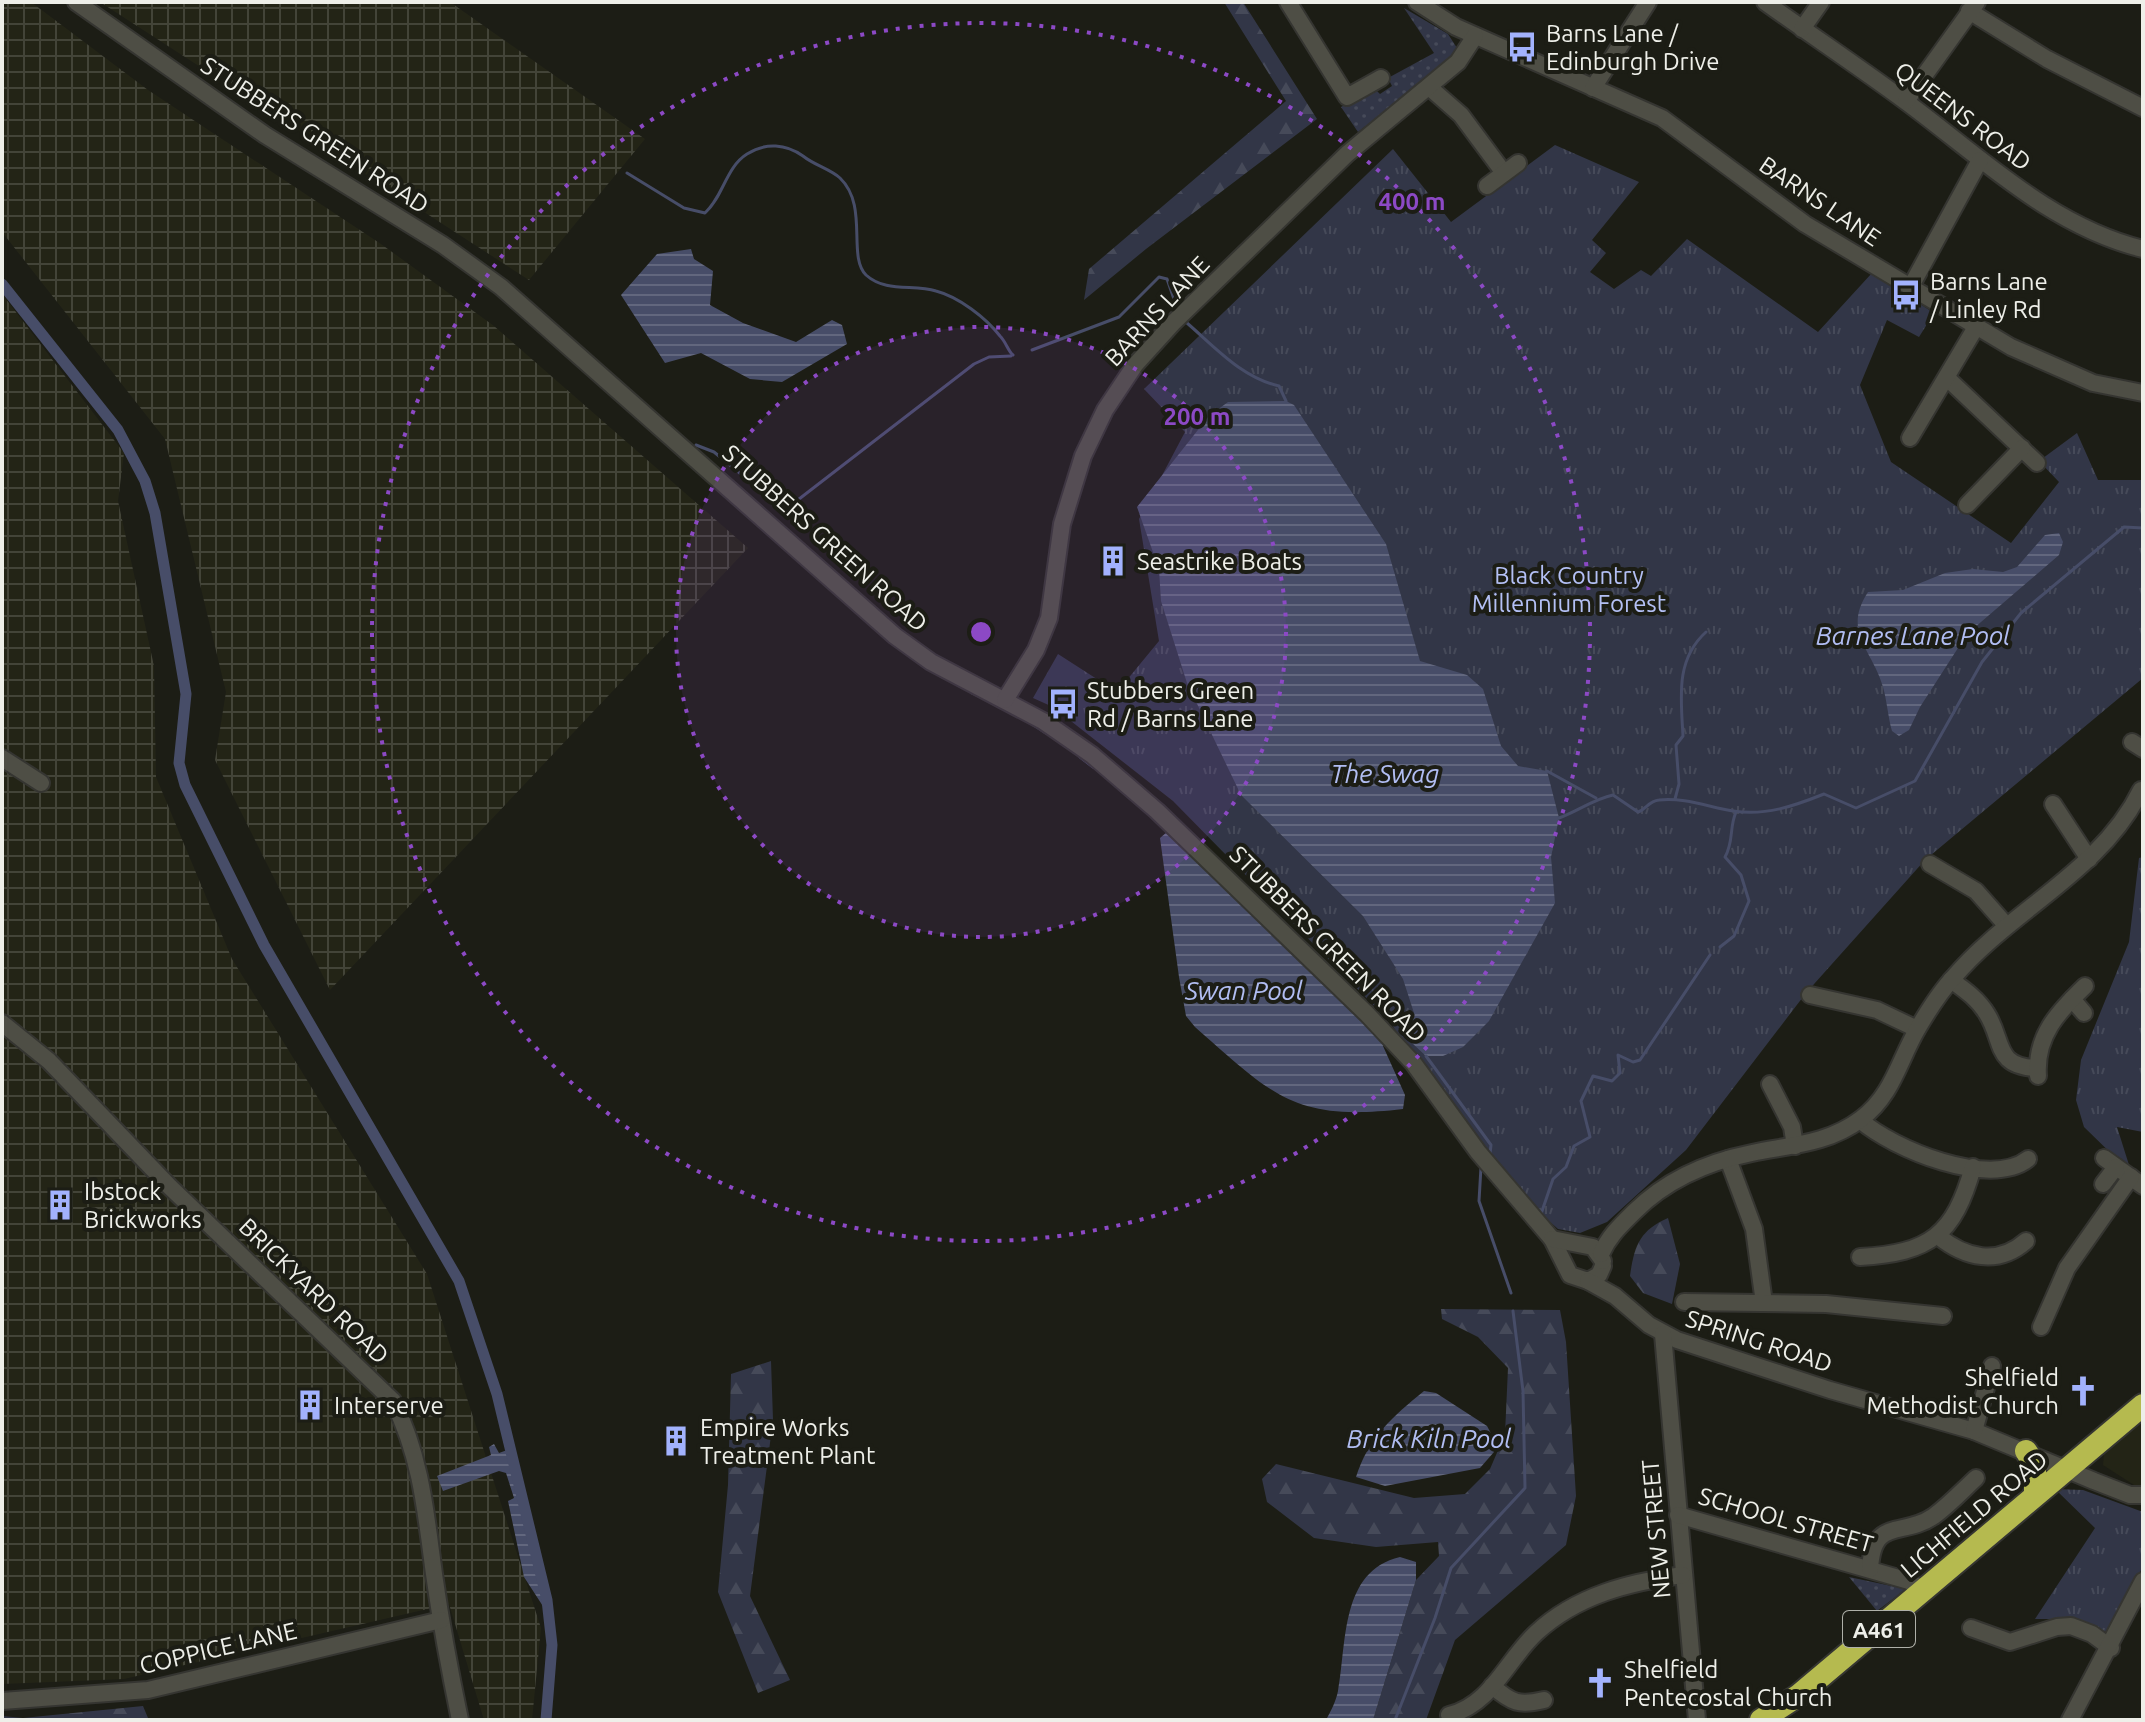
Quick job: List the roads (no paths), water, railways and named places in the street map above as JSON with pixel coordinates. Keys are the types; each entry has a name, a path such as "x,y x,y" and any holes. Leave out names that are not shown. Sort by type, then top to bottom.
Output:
{"highway":[{"name":"LICHFIELD ROAD","path":"1761,1720 1799,1695 2143,1405"},
{"path":"2026,1451 2035,1465 2035,1495"}],"street":[{"name":"STUBBERS GREEN ROAD","path":"76,2 265,135 443,245 501,287 895,636 931,662 1005,700 1092,755 1210,860 1397,1045 1483,1158 1552,1239 1566,1261"},
{"name":"BARNS LANE","path":"1417,2 1456,27 1675,126 1805,224 1976,327 2049,367 2093,383 2143,393"},
{"path":"1593,88 1648,2"},
{"name":"QUEENS ROAD","path":"1765,2 2077,227 2107,240 2143,249"},
{"path":"1802,29 1821,2"},
{"path":"1291,3 1347,97 1381,78"},
{"path":"1906,101 1973,7 2047,59 2143,108"},
{"name":"BARNS LANE","path":"1005,700 1043,637 1068,501 1093,432 1119,388 1174,322 1347,154 1458,62 1475,36"},
{"path":"1429,87 1461,115 1504,173"},
{"path":"1910,288 1980,160"},
{"path":"1487,186 1518,163"},
{"path":"1910,438 1976,327"},
{"path":"1947,378 2037,463"},
{"path":"1905,410 1919,421"},
{"path":"1967,505 1987,493 2022,448"},
{"path":"2,758 41,783"},
{"path":"1663,1334 1615,1296 1588,1281 1575,1279 1566,1261 1569,1254 1583,1245 1609,1237 1667,1182 1728,1159 1819,1141 1860,1120 1887,1093 1917,1029 1951,980 2006,925 2113,836 2138,810 2141,790"},
{"path":"2042,822 2056,810 2089,859"},
{"path":"1930,864 1944,884 1976,891 2006,925"},
{"path":"1951,980 1980,1004 1993,1026 1999,1050 2007,1059 2038,1072 2044,1036 2053,1018 2085,986"},
{"path":"1810,995 1840,1011 1877,1010 1917,1029"},
{"path":"2072,999 2084,1013"},
{"name":"BRICKYARD ROAD","path":"2,1023 49,1061 170,1187 393,1401 410,1435 418,1464 441,1620 460,1719"},
{"path":"1770,1084 1774,1110 1792,1127 1795,1146"},
{"path":"1860,1120 1893,1145 1973,1167 2009,1170 2029,1158"},
{"path":"1728,1159 1754,1229 1764,1303"},
{"path":"2050,1317 2067,1268 2137,1181 2110,1162 2103,1184"},
{"path":"1860,1257 1902,1253 1938,1236 1960,1208 1973,1167"},
{"path":"1938,1236 1954,1249 1973,1256 2015,1258 2026,1241"},
{"path":"1588,1281 1599,1275 1609,1237"},
{"path":"1552,1239 1583,1245 1602,1260 1615,1296"},
{"path":"1691,1298 1939,1312"},
{"name":"SPRING ROAD","path":"1663,1334 1830,1390 1974,1431 2130,1495 2143,1495"},
{"name":"NEW STREET","path":"1663,1334 1697,1720"},
{"path":"1974,1431 1991,1365"},
{"path":"1870,1569 1871,1551 1877,1539 1893,1528 1925,1521 1965,1500 1976,1478"},
{"name":"SCHOOL STREET","path":"1678,1515 1909,1581 1924,1591"},
{"path":"1449,1715 1479,1703 1539,1631 1569,1610 1601,1593 1643,1580 1683,1575"},
{"path":"2079,1717 2143,1581"},
{"name":"COPPICE LANE","path":"2,1701 148,1690 441,1620"},
{"path":"1971,1628 1991,1628 2010,1642 2057,1627 2071,1626 2092,1634 2111,1648"},
{"path":"1492,1686 1511,1703 1521,1706 1544,1700"}],"water":[{"path":"691,249 694,259 713,271 710,305 743,323 796,342 832,320 842,325 847,344 782,382 750,379 701,353 665,363 621,295 657,254"},
{"name":"The Swag","path":"1286,401 1294,405 1386,544 1420,661 1467,675 1483,689 1501,746 1518,766 1547,771 1559,818 1551,857 1555,903 1489,1021 1463,1047 1443,1056 1426,1056 1398,1030 1414,1013 1403,979 1363,916 1241,795 1187,683 1161,601 1159,569 1137,507 1209,416 1228,402"},
{"name":"Barnes Lane Pool","path":"2059,533 2063,542 2059,555 1967,634 1920,707 1909,730 1899,736 1892,731 1883,687 1858,630 1861,606 1868,592 1903,590 1945,573 1973,569 2003,572 2017,567 2045,535"},
{"name":"Swan Pool","path":"1167,832 1365,1025 1387,1041 1383,1046 1405,1095 1403,1109 1366,1112 1309,1107 1266,1086 1195,1027 1186,1016 1179,977 1160,838"},
{"name":"Brick Kiln Pool","path":"1424,1391 1436,1393 1487,1426 1494,1439 1494,1452 1480,1468 1385,1486 1356,1477 1375,1439"},
{"path":"494,1444 499,1453 510,1449 550,1617 524,1577 508,1501 514,1498 506,1473 499,1471 443,1491 437,1476 491,1455 489,1447"},
{"path":"1400,1557 1416,1562 1416,1580 1373,1720 1326,1720 1337,1695 1346,1631 1356,1593 1366,1577 1380,1565"}],"waterway":[{"path":"627,173 684,208 705,213 734,166 747,154 769,146 796,152 836,175 849,189 856,216 858,256 866,275 882,284 927,289 954,298 987,322 1013,355"},
{"path":"1032,350 1119,317 1159,277 1167,279 1175,302"},
{"path":"2,284 118,430 145,481 155,513 186,694 179,763 185,785 264,945 459,1281 497,1394 547,1600 552,1645 546,1720"},
{"path":"1187,323 1241,369 1279,386 1286,401"},
{"path":"696,445 714,452 779,505 790,506 974,364 989,357 1011,356"},
{"path":"1559,818 1613,795 1638,812 1653,802 1668,799 1733,811 1768,811 1824,794 1856,808 1915,781 1982,662 2021,613 2124,527 2143,528"},
{"path":"1675,799 1679,784 1676,745 1683,736 1682,680 1689,655 1706,632"},
{"path":"972,693 983,698"},
{"path":"1029,722 1046,733"},
{"path":"1080,757 1093,767"},
{"path":"1547,771 1596,798"},
{"path":"1720,947 1734,936 1749,901 1741,875 1725,857 1736,812"},
{"path":"1541,1214 1553,1179 1566,1167 1574,1146 1590,1137 1581,1101 1593,1076 1612,1081 1620,1073 1618,1055 1633,1062 1640,1060 1710,955"},
{"path":"1426,1056 1491,1145 1490,1154"},
{"path":"1481,1167 1479,1201 1511,1293"},
{"path":"1395,1720 1451,1568 1525,1488 1523,1391 1513,1311"}],"place":[{"name":"Barns Lane / Edinburgh Drive","path":"1522,47"},
{"name":"Barns Lane / Linley Rd","path":"1906,295"},
{"name":"Seastrike Boats","path":"1113,561"},
{"name":"Stubbers Green Rd / Barns Lane","path":"1063,704"},
{"name":"Ibstock Brickworks","path":"60,1205"},
{"name":"Shelfield Methodist Church","path":"2083,1391"},
{"name":"Interserve","path":"310,1405"},
{"name":"Empire Works Treatment Plant","path":"676,1441"},
{"name":"Shelfield Pentecostal Church","path":"1600,1683"}],"park label":[{"name":"Black Country Millennium Forest","path":"1569,589"}]}
